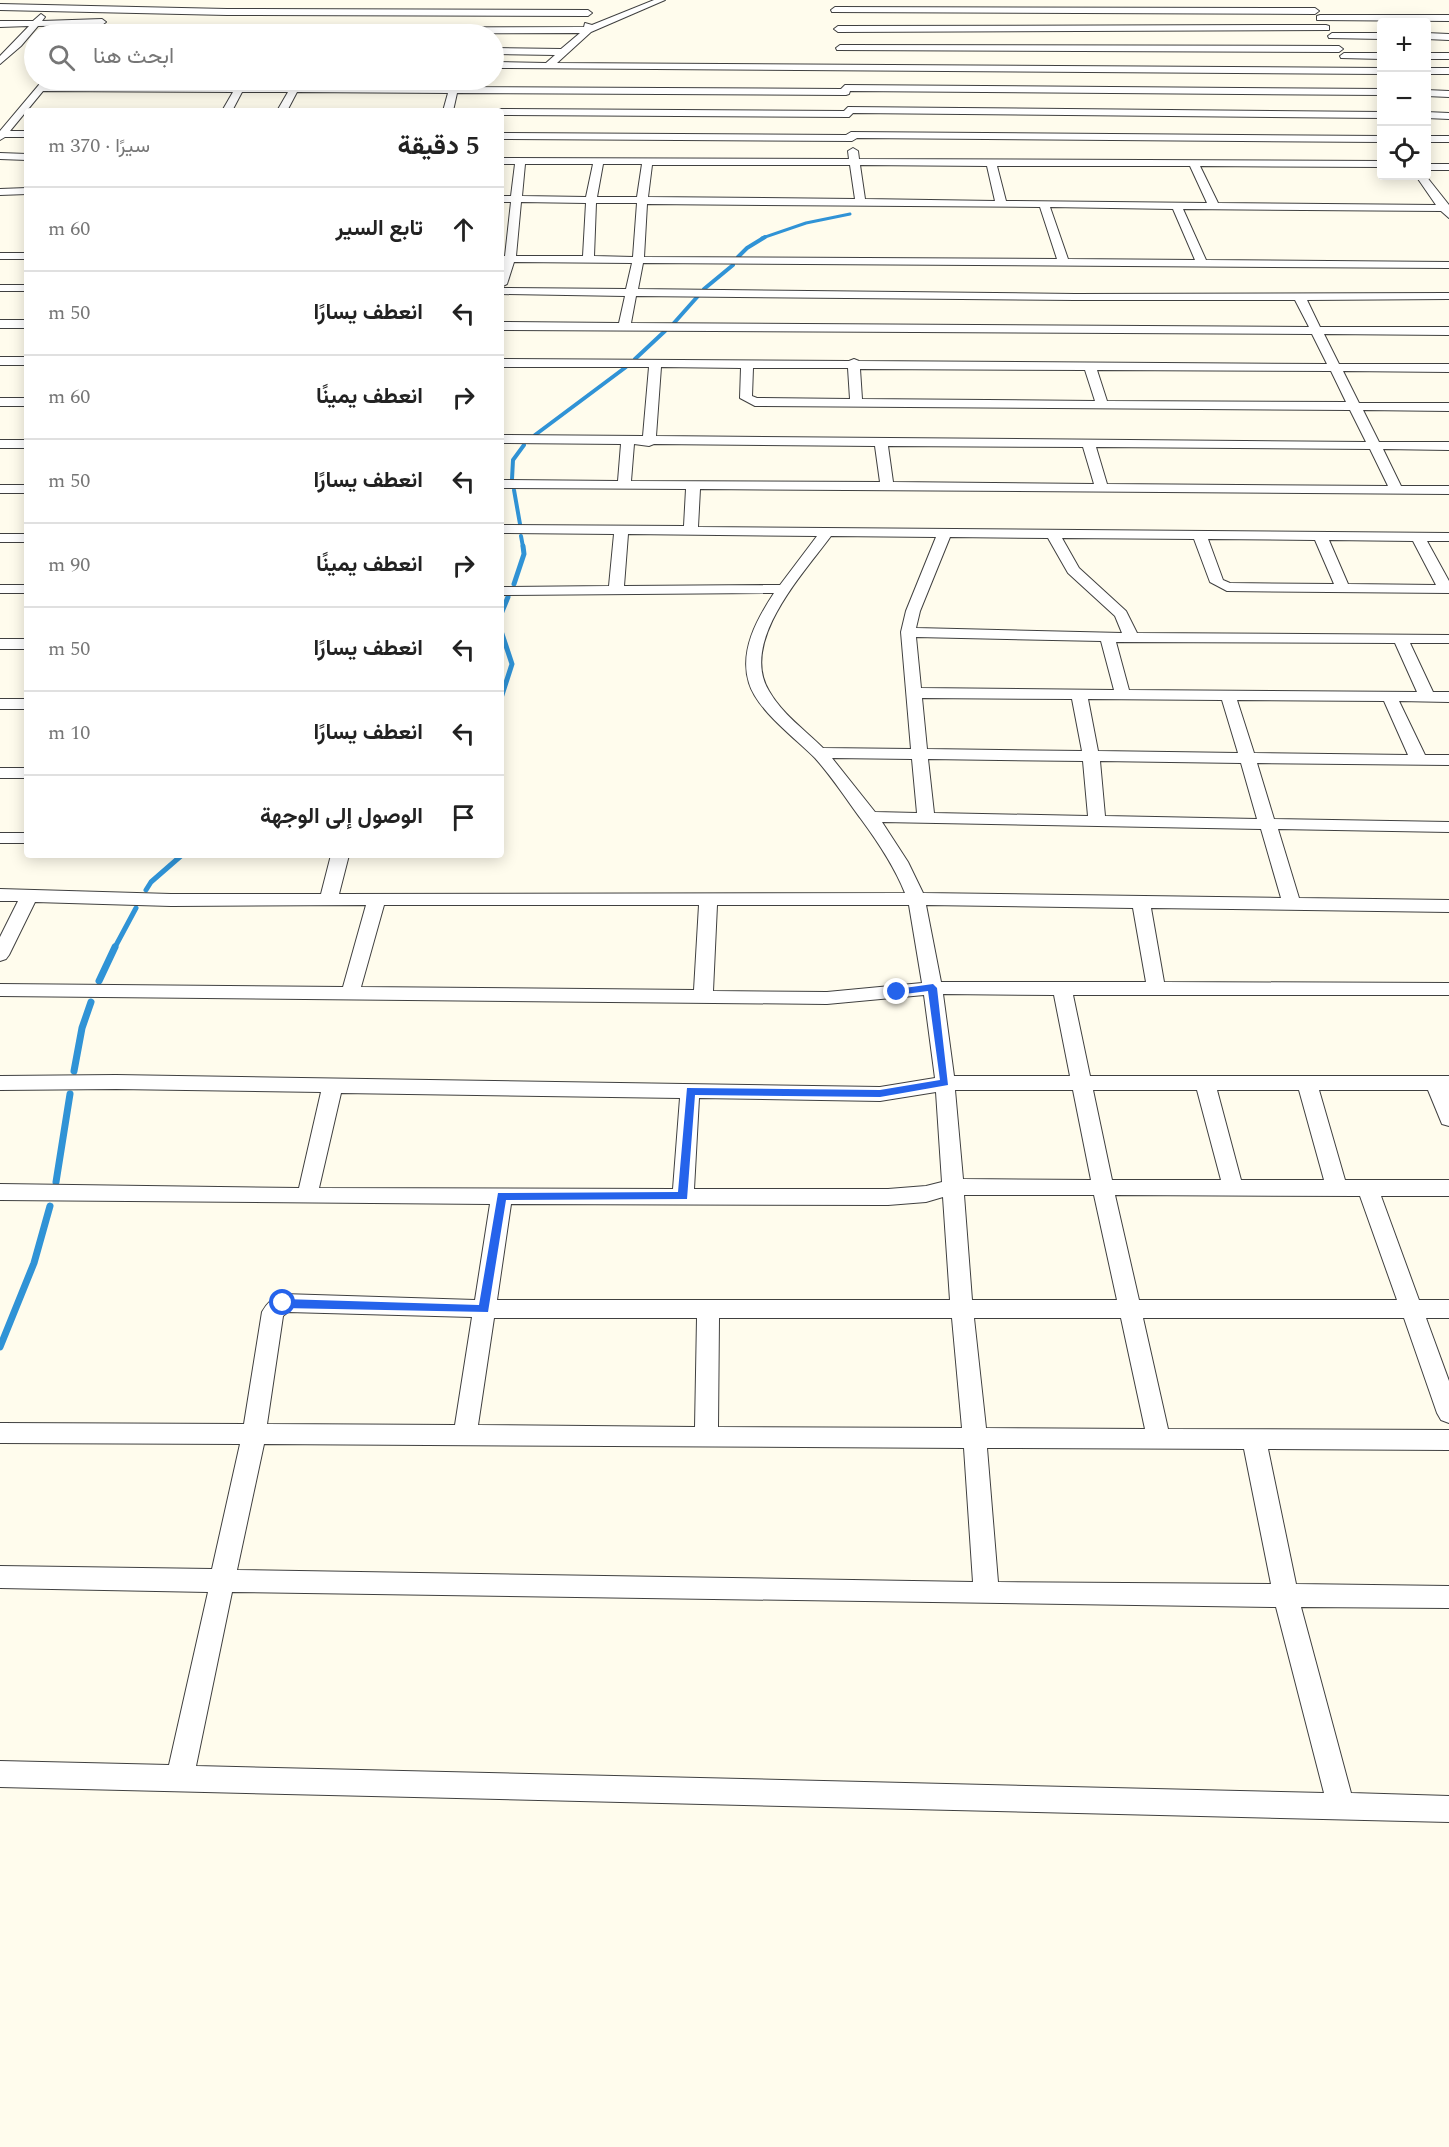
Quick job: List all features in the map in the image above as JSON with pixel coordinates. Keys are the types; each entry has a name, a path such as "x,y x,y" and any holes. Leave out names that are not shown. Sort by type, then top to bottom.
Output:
{"street":[{"path":"37,24 53,0"},
{"path":"104,24 129,11 136,0"},
{"path":"271,12 279,0"},
{"path":"379,13 384,0"},
{"path":"582,0 588,13 588,30 566,52 555,75 540,137 520,161 506,259 1449,265"},
{"path":"504,31 588,30 661,0"},
{"path":"952,0 954,10"},
{"path":"1124,0 1129,11"},
{"path":"1307,0 1376,108"},
{"path":"860,201 835,5 933,10 1158,11 1449,18"},
{"path":"0,8 227,12 588,13"},
{"path":"933,10 938,29"},
{"path":"1158,11 1166,29"},
{"path":"219,24 227,12"},
{"path":"396,24 402,13"},
{"path":"504,27 508,13"},
{"path":"0,24 107,22"},
{"path":"838,28 1166,29 1329,32 1377,36"},
{"path":"1431,36 1449,37"},
{"path":"0,61 24,38"},
{"path":"0,44 18,44"},
{"path":"840,48 1173,49 1342,52 1377,56"},
{"path":"1173,49 1182,68"},
{"path":"504,53 566,52"},
{"path":"1431,56 1449,56"},
{"path":"504,80 555,75 843,66 1377,70"},
{"path":"504,67 555,75 846,90 974,89 1376,108"},
{"path":"966,67 974,89"},
{"path":"1431,71 1449,71"},
{"path":"27,108 39,90"},
{"path":"229,108 238,90"},
{"path":"284,108 293,90"},
{"path":"449,108 454,90"},
{"path":"1431,93 1449,94"},
{"path":"504,114 540,137 599,161 855,162 991,139 1376,108"},
{"path":"11,111 24,111"},
{"path":"1,135 24,112"},
{"path":"540,137 577,125 681,125 848,112 991,139 1193,162 1377,164"},
{"path":"1431,115 1449,116"},
{"path":"504,136 540,137 577,125 681,125 852,136 991,139 1168,124 1377,139"},
{"path":"1,135 24,134"},
{"path":"991,139 1001,203"},
{"path":"1431,139 1449,139"},
{"path":"0,156 24,157"},
{"path":"504,161 520,161"},
{"path":"588,260 591,199 599,161"},
{"path":"624,327 638,261 642,200 648,162"},
{"path":"1193,162 1214,206"},
{"path":"1431,167 1449,167"},
{"path":"1424,180 1447,210"},
{"path":"0,192 24,191"},
{"path":"504,199 860,201 1447,210"},
{"path":"1044,204 1063,262"},
{"path":"1177,206 1202,263"},
{"path":"0,256 24,256"},
{"path":"0,288 24,288"},
{"path":"504,291 630,292 888,311 1080,313 1316,329 1449,331"},
{"path":"504,326 624,327 888,311 1080,313 1299,296 1449,296"},
{"path":"1299,296 1396,489"},
{"path":"0,324 24,324"},
{"path":"0,361 24,361"},
{"path":"504,363 854,363 1449,368"},
{"path":"649,442 655,363"},
{"path":"747,363 746,398 749,401 1449,407"},
{"path":"854,363 856,403"},
{"path":"1090,366 1102,404"},
{"path":"0,402 24,402"},
{"path":"504,439 649,442 1449,446"},
{"path":"624,485 628,441"},
{"path":"881,443 887,485"},
{"path":"0,462 6,444 24,444"},
{"path":"1089,444 1101,486"},
{"path":"504,484 1449,490"},
{"path":"691,532 693,485"},
{"path":"0,489 24,489"},
{"path":"504,530 1200,537 1449,537"},
{"path":"616,590 621,531"},
{"path":"825,534 769,611 760,632 753,664 758,686 778,713 818,753 868,817 895,856 916,899 933,988 945,1083 961,1309 975,1438 986,1593"},
{"path":"926,818 908,632 913,611 944,534"},
{"path":"1053,535 1078,576 1121,614 1131,637"},
{"path":"1320,536 1343,588"},
{"path":"1200,537 1220,585 1227,587 1448,589"},
{"path":"1418,537 1448,589"},
{"path":"0,538 24,538"},
{"path":"0,589 24,589"},
{"path":"504,591 783,589"},
{"path":"908,632 1107,637 1449,639"},
{"path":"1107,637 1123,695"},
{"path":"1401,639 1427,697"},
{"path":"0,644 24,644"},
{"path":"914,693 1449,697"},
{"path":"1079,694 1091,756 1097,821"},
{"path":"1228,695 1292,904"},
{"path":"1389,696 1419,760"},
{"path":"0,704 24,704"},
{"path":"818,753 1449,760"},
{"path":"0,772 24,773"},
{"path":"868,817 1449,827"},
{"path":"0,838 24,838"},
{"path":"329,898 339,858"},
{"path":"0,895 171,900 916,899 1449,906"},
{"path":"0,955 29,896"},
{"path":"350,994 377,898"},
{"path":"703,997 708,899"},
{"path":"1141,902 1156,988"},
{"path":"0,990 827,998 933,988 1449,990"},
{"path":"1062,988 1080,1083 1159,1438"},
{"path":"1307,1082 1337,1188"},
{"path":"0,1083 333,1085 880,1094 945,1083 1442,1083 1449,1119"},
{"path":"1205,1083 1233,1188"},
{"path":"307,1196 333,1085"},
{"path":"683,1196 690,1091"},
{"path":"0,1192 307,1196 888,1197 926,1194 953,1187 1449,1188"},
{"path":"1368,1188 1449,1413"},
{"path":"465,1435 502,1196"},
{"path":"180,1777 254,1434 273,1312 283,1303 484,1309 1449,1309"},
{"path":"706,1436 708,1308"},
{"path":"0,1433 1449,1440"},
{"path":"1254,1439 1286,1596 1341,1807"},
{"path":"0,1577 986,1593 1449,1597"},
{"path":"0,1774 1449,1809"}],"waterway":[{"path":"762,238 806,223 850,214"},
{"path":"738,257 747,248 765,237"},
{"path":"704,289 733,265"},
{"path":"674,323 698,296"},
{"path":"635,359 665,331"},
{"path":"535,435 626,367"},
{"path":"512,479 513,460 524,445"},
{"path":"514,490 520,524"},
{"path":"521,536 523,547"},
{"path":"514,584 524,554 523,546"},
{"path":"504,607 508,597"},
{"path":"504,640 512,664 504,689"},
{"path":"146,890 151,882 179,858"},
{"path":"114,948 136,908"},
{"path":"99,981 114,948"},
{"path":"74,1071 82,1028 91,1002"},
{"path":"56,1182 70,1094"},
{"path":"0,1347 34,1263 50,1206"}],"route":[{"path":"283,1303 484,1309 502,1196 683,1196 690,1091 880,1094 945,1083 933,988 897,992"}]}
